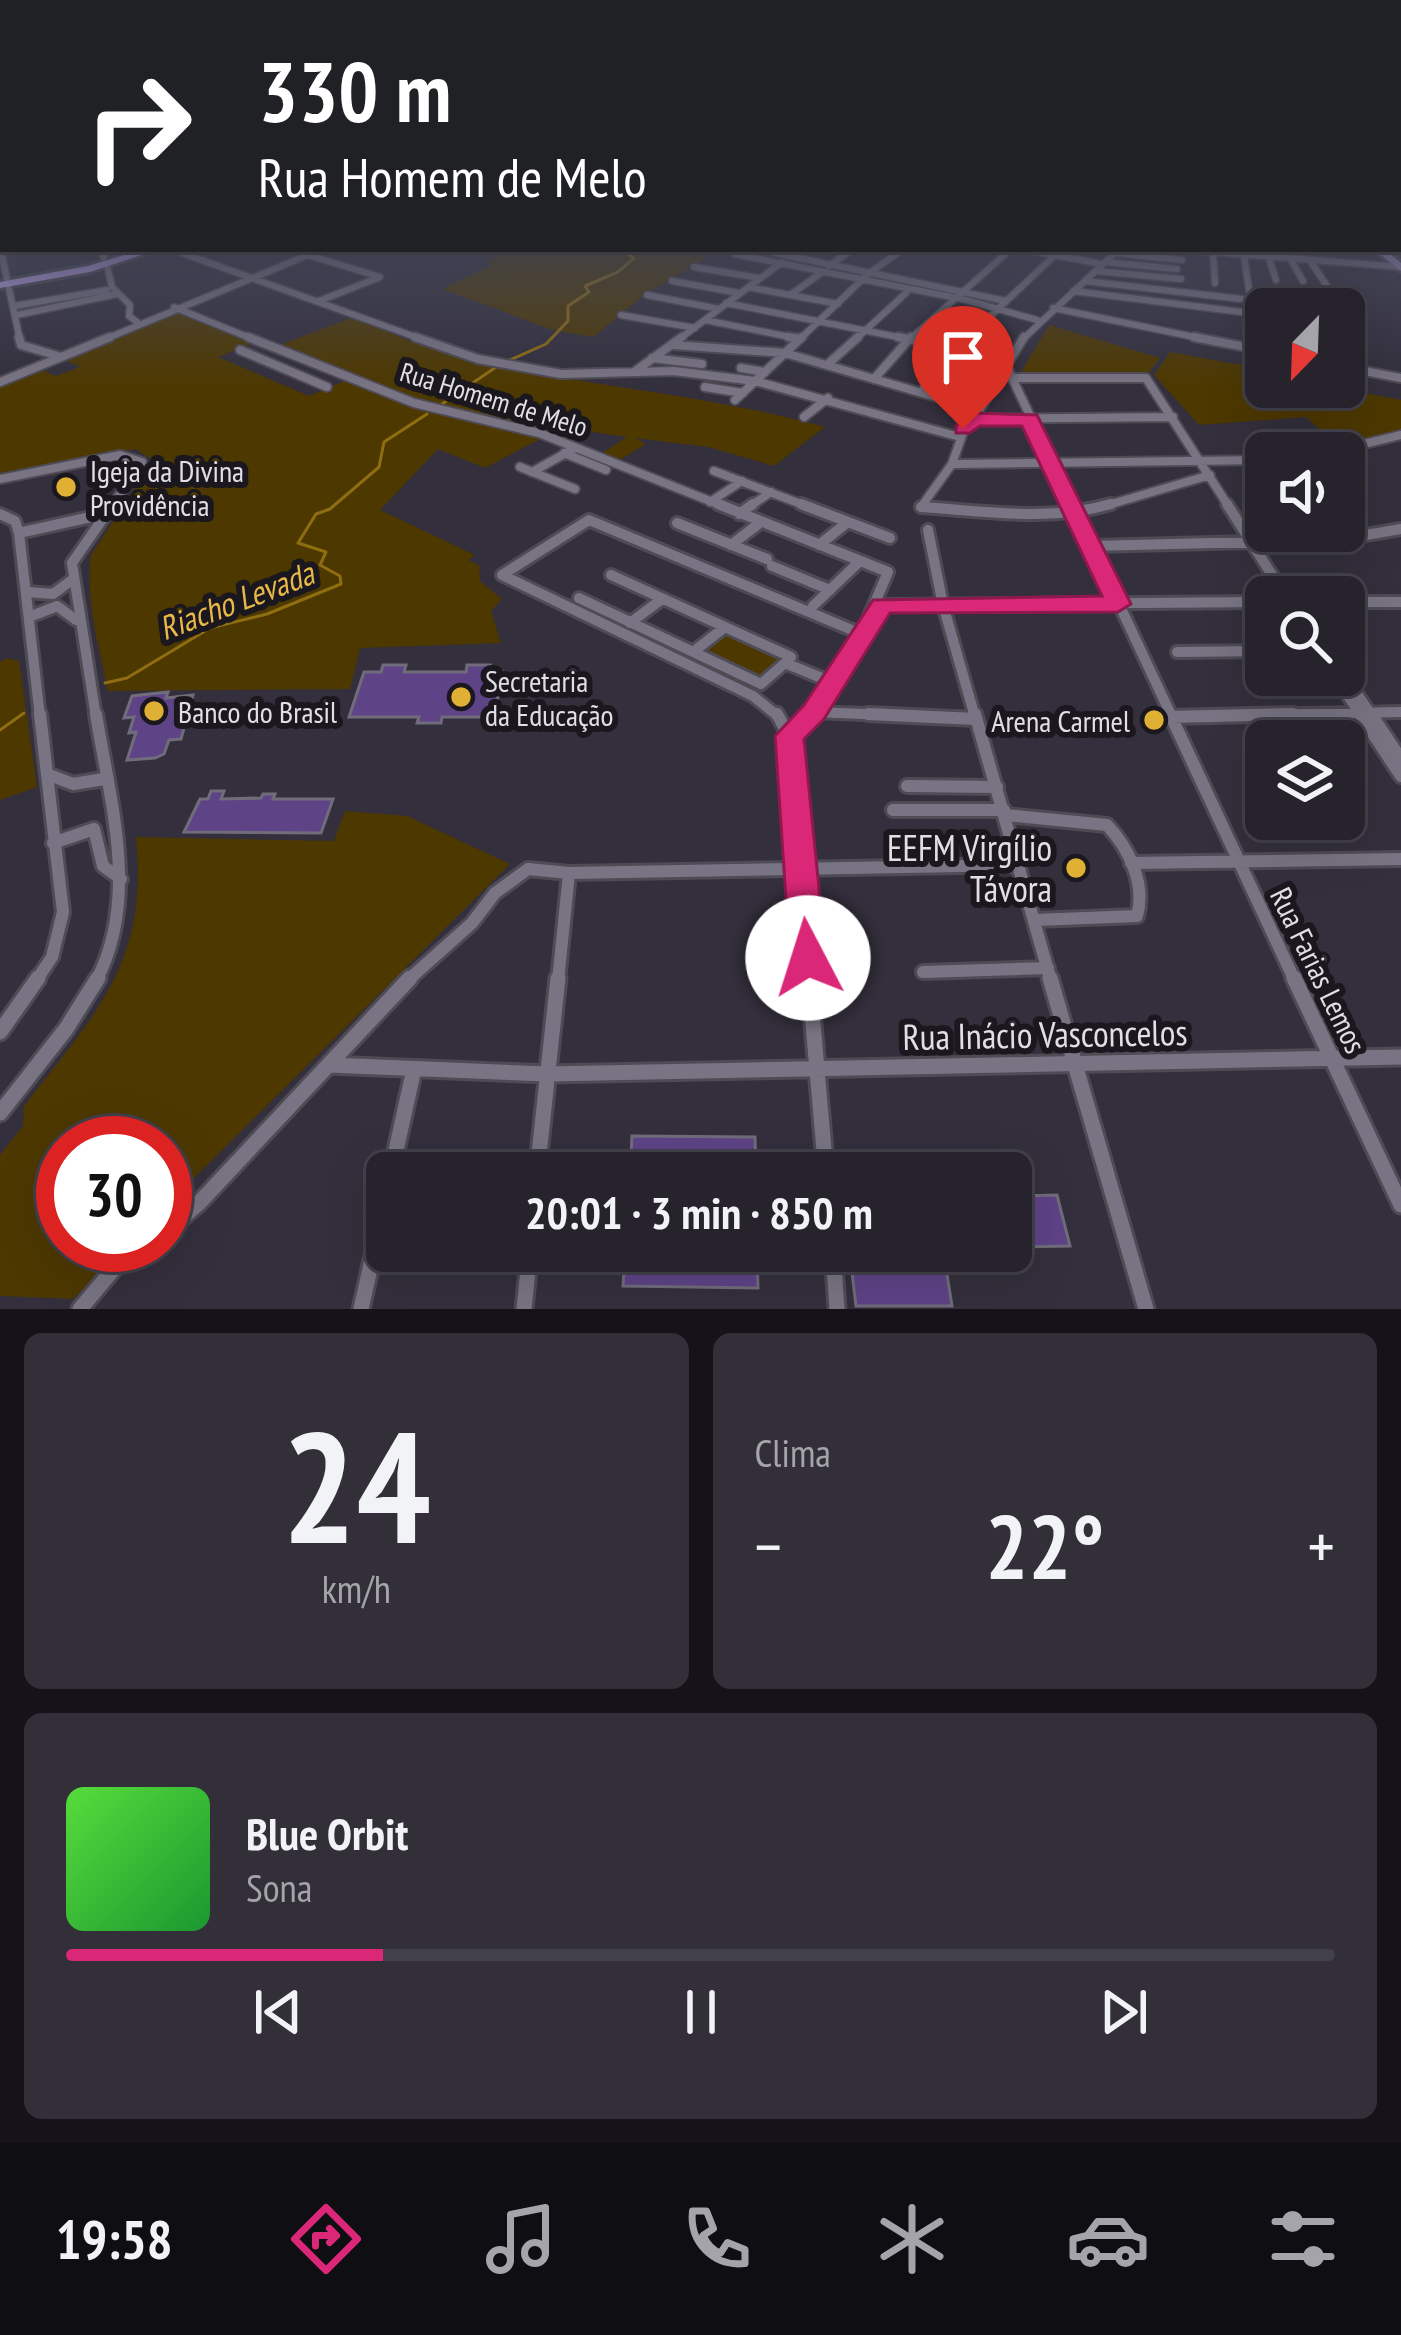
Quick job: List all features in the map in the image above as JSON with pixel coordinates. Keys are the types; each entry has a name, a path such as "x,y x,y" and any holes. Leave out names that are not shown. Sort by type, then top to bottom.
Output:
{"highway":[{"path":"4,282 72,265"}],"street":[{"path":"107,265 117,295 130,305 129,316 137,322"},
{"path":"217,265 489,362 561,374 684,371 755,381 960,437"},
{"path":"0,382 280,265"},
{"path":"317,302 380,277 346,265"},
{"path":"634,372 778,265"},
{"path":"800,265 1037,320"},
{"path":"822,265 1006,301"},
{"path":"705,387 739,396 880,265"},
{"path":"874,379 909,339 992,265"},
{"path":"921,392 958,348 1044,265"},
{"path":"1097,265 1181,279"},
{"path":"1214,265 1215,284"},
{"path":"1271,265 1276,280"},
{"path":"1294,265 1303,281"},
{"path":"1313,265 1327,286"},
{"path":"694,266 759,278"},
{"path":"1177,269 1101,266 1037,320 1010,372 966,424 952,464 921,507 1075,512 1136,500 1181,480 1210,475"},
{"path":"790,295 821,273"},
{"path":"672,280 739,293"},
{"path":"1085,281 1245,299"},
{"path":"4,282 16,310 21,345 58,356"},
{"path":"748,286 838,304"},
{"path":"16,310 107,290"},
{"path":"1073,291 1134,303 1245,312"},
{"path":"828,364 907,292"},
{"path":"16,310 117,295"},
{"path":"647,296 819,321 977,352"},
{"path":"1163,302 1163,314"},
{"path":"1192,305 1193,320"},
{"name":"Rua Homem de Melo","path":"174,307 414,403 515,425 858,563"},
{"path":"1053,308 1245,347"},
{"path":"1223,308 1224,325"},
{"path":"621,315 695,328"},
{"path":"705,320 800,339"},
{"path":"674,345 785,353 936,398"},
{"path":"240,350 327,387"},
{"path":"279,366 303,356"},
{"path":"652,358 702,364"},
{"path":"741,368 765,372"},
{"path":"1365,371 1401,378"},
{"path":"1010,372 1146,378 1245,530"},
{"name":"Rua Farias Lemos","path":"1010,372 1401,1205"},
{"path":"804,417 828,398"},
{"path":"974,419 1173,418"},
{"path":"1365,444 1395,437 1401,446"},
{"path":"532,472 570,450 606,470"},
{"path":"0,479 120,455 141,459 142,464 72,563 121,879 121,917 101,977 62,1036 0,1113"},
{"path":"952,464 1245,461"},
{"path":"520,467 575,490"},
{"path":"714,471 890,538"},
{"path":"710,502 742,481"},
{"path":"739,514 771,492"},
{"path":"0,514 15,521 20,533 62,894 60,936 36,982 0,1032"},
{"path":"20,533 105,514"},
{"path":"824,1152 789,736 776,712 754,696 502,575 589,520 864,635"},
{"path":"731,545 761,522"},
{"path":"819,545 848,522"},
{"path":"677,523 830,590"},
{"path":"1365,531 1401,529"},
{"path":"928,530 943,605 1146,1309"},
{"name":"Rua Homem de Melo","path":"801,538 802,544 887,574 882,605"},
{"path":"1091,546 1245,541"},
{"path":"813,606 858,563"},
{"path":"579,598 761,684 791,657 611,575"},
{"path":"28,592 53,594 72,580"},
{"path":"631,623 662,599"},
{"path":"789,736 814,712 882,605 1245,602"},
{"path":"1365,602 1401,602"},
{"path":"29,616 57,606 79,622"},
{"path":"693,652 725,627"},
{"path":"1177,652 1245,651"},
{"path":"785,663 834,683"},
{"path":"1352,696 1401,759"},
{"path":"1356,696 1401,776"},
{"path":"814,712 976,719"},
{"path":"1168,717 1401,712"},
{"path":"47,774 73,784 104,779"},
{"path":"907,786 997,787"},
{"path":"892,810 1005,812 1107,826 1131,863 1141,908 1137,916 1035,920"},
{"path":"53,843 94,829 103,866 121,879"},
{"path":"1131,863 1401,859"},
{"path":"192,1210 408,979 472,923 496,893 528,869 568,873 1018,865"},
{"path":"539,1152 568,873"},
{"path":"923,972 1048,968"},
{"name":"Rua Inácio Vasconcelos","path":"330,1065 547,1074 1401,1057"},
{"path":"396,1152 414,1069"},
{"path":"80,1309 111,1272"},
{"path":"362,1309 370,1272"},
{"path":"524,1309 528,1272"},
{"path":"834,1272 837,1309"}],"shaded area":[{"path":"492,265 694,265 643,296 593,337 553,330 442,289"},
{"path":"170,310 253,343 218,357 309,396 356,376 280,345 351,318 463,358 735,406 825,427 774,466 708,447 635,438 646,444 618,461 601,454 627,437 523,422 540,439 485,468 438,449 380,510 475,555 468,560 479,565 480,581 502,599 491,611 501,643 360,648 350,689 108,691 91,606 91,555 153,460 135,449 0,473 0,386 40,369 56,376 80,367 61,358"},
{"path":"1049,325 1160,358 1146,376 1026,377 1022,370"},
{"path":"1170,352 1241,365 1245,357 1245,408 1365,408 1365,393 1401,400 1401,430 1365,439 1365,432 1322,432 1306,417 1199,425 1154,375"},
{"path":"725,632 784,658 760,679 701,651"},
{"path":"6,658 19,661 37,787 0,800 0,662"},
{"path":"345,811 407,816 510,864 192,1180 192,1116 36,1116 36,1272 100,1272 73,1299 0,1296 0,1155 23,1126 24,1106 112,984 134,919 136,837 334,841"}],"building":[{"name":"Secretaria da Educação","path":"383,665 406,665 404,672 466,672 467,665 490,665 488,672 503,672 494,717 442,717 441,723 417,723 419,717 349,717 364,672 381,672"},
{"path":"168,692 166,698 193,695 181,739 169,740 164,754 155,758 127,760 136,732 129,733 134,717 124,718 132,696"},
{"path":"211,791 224,791 221,799 275,794 273,799 333,799 321,833 184,832 200,799 208,799"},
{"path":"632,1136 755,1137 755,1152 631,1152"},
{"path":"1057,1195 1070,1246 1032,1247 1032,1196"},
{"path":"624,1272 758,1272 758,1288 623,1286"},
{"path":"852,1272 947,1272 952,1306 856,1306"}],"waterway":[{"path":"508,361 546,344 568,321 568,306 589,292 585,286 626,265"},
{"name":"Riacho Levada","path":"442,404 496,367"},
{"name":"Riacho Levada","path":"105,683 127,678 210,628 267,614 341,584 340,576 320,565 326,552 298,543 316,514 330,509 379,467 384,442 427,414"},
{"name":"Riacho Levada","path":"0,730 24,713"}],"place":[{"name":"Igeja da Divina Providência","path":"66,487"},
{"name":"Secretaria da Educação","path":"461,697"},
{"name":"Banco do Brasil","path":"154,711"},
{"name":"Arena Carmel","path":"1154,720"},
{"name":"EEFM Virgílio Távora","path":"1076,868"}],"route":[{"path":"808,958 790,731 814,712 882,605 1118,604 1030,419 974,419 963,429"}]}
